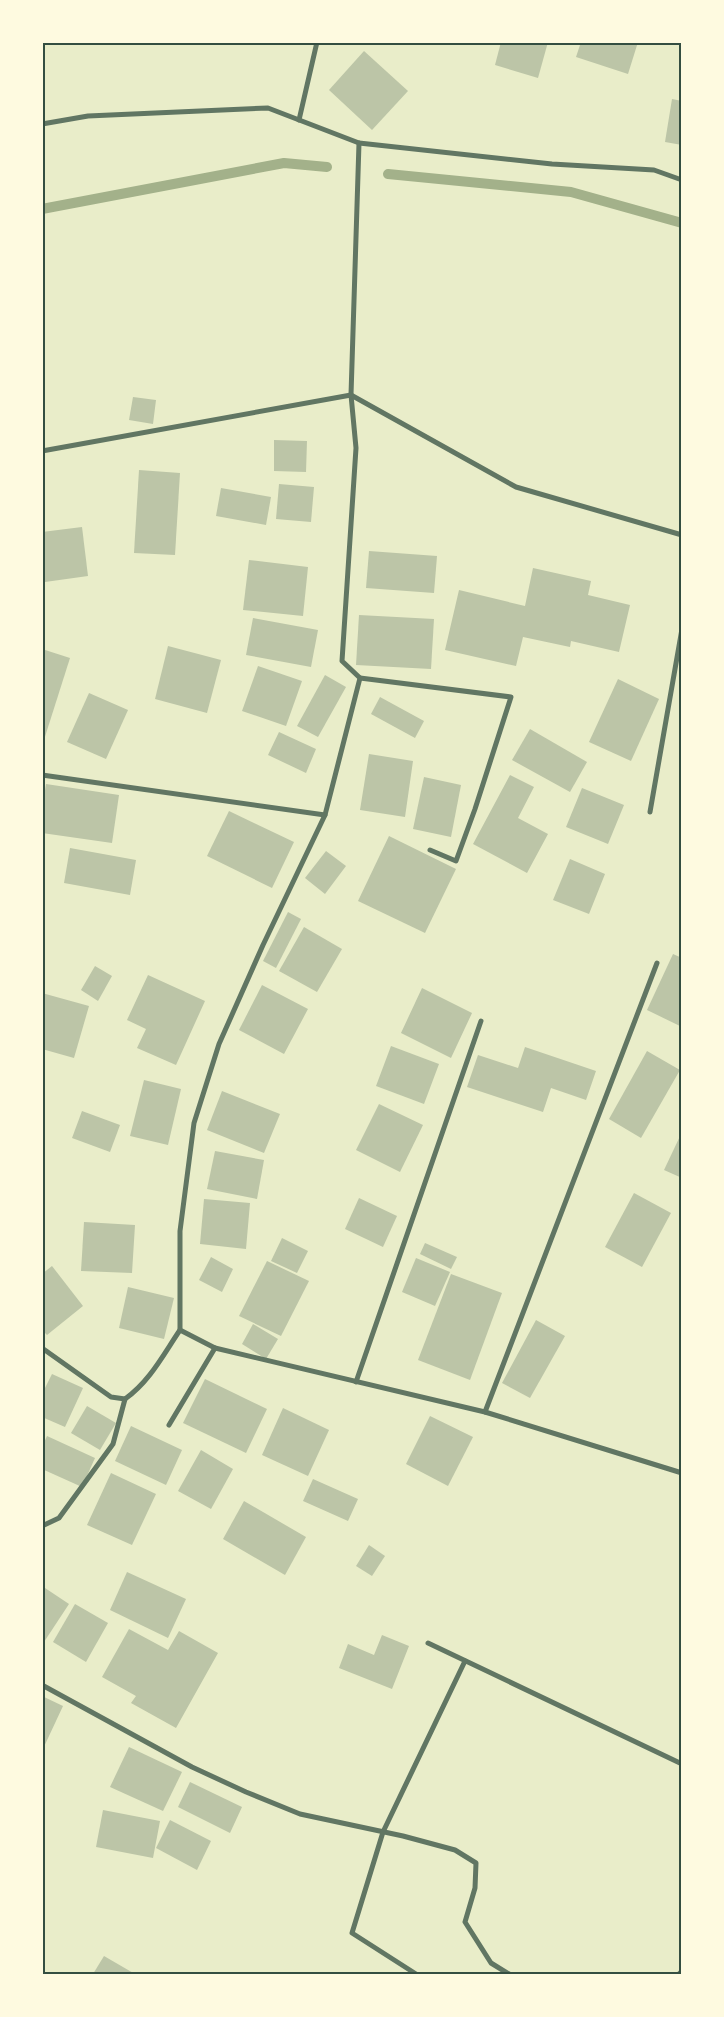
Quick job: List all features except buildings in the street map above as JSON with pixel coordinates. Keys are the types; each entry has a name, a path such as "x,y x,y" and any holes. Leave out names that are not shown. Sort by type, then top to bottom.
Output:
{"street":[{"path":"299,120 317,42"},
{"path":"42,124 96,116 268,108 359,143 552,164 654,170 682,180"},
{"path":"359,143 351,395 356,448 342,661 360,678 511,697 456,861 430,850"},
{"path":"42,450 351,395 516,487 682,535"},
{"path":"650,812 682,629"},
{"path":"42,1526 59,1518 114,1444 125,1399 148,1378 180,1330 180,1231 194,1123 219,1044 263,945 325,816 360,678"},
{"path":"42,775 325,816"},
{"path":"485,1412 657,963"},
{"path":"356,1382 481,1021"},
{"path":"180,1330 215,1348 485,1412 682,1473"},
{"path":"42,1348 111,1397 125,1399"},
{"path":"169,1425 215,1348"},
{"path":"428,1643 682,1764"},
{"path":"416,1974 352,1934 383,1832 465,1661"},
{"path":"42,1685 192,1767 300,1814 455,1850 476,1863 475,1888 465,1922 491,1962 509,1974"},
{"path":"679,1974 682,1971"}],"waterway":[{"path":"42,209 284,163 327,167"},
{"path":"388,174 571,192 682,223"}]}
